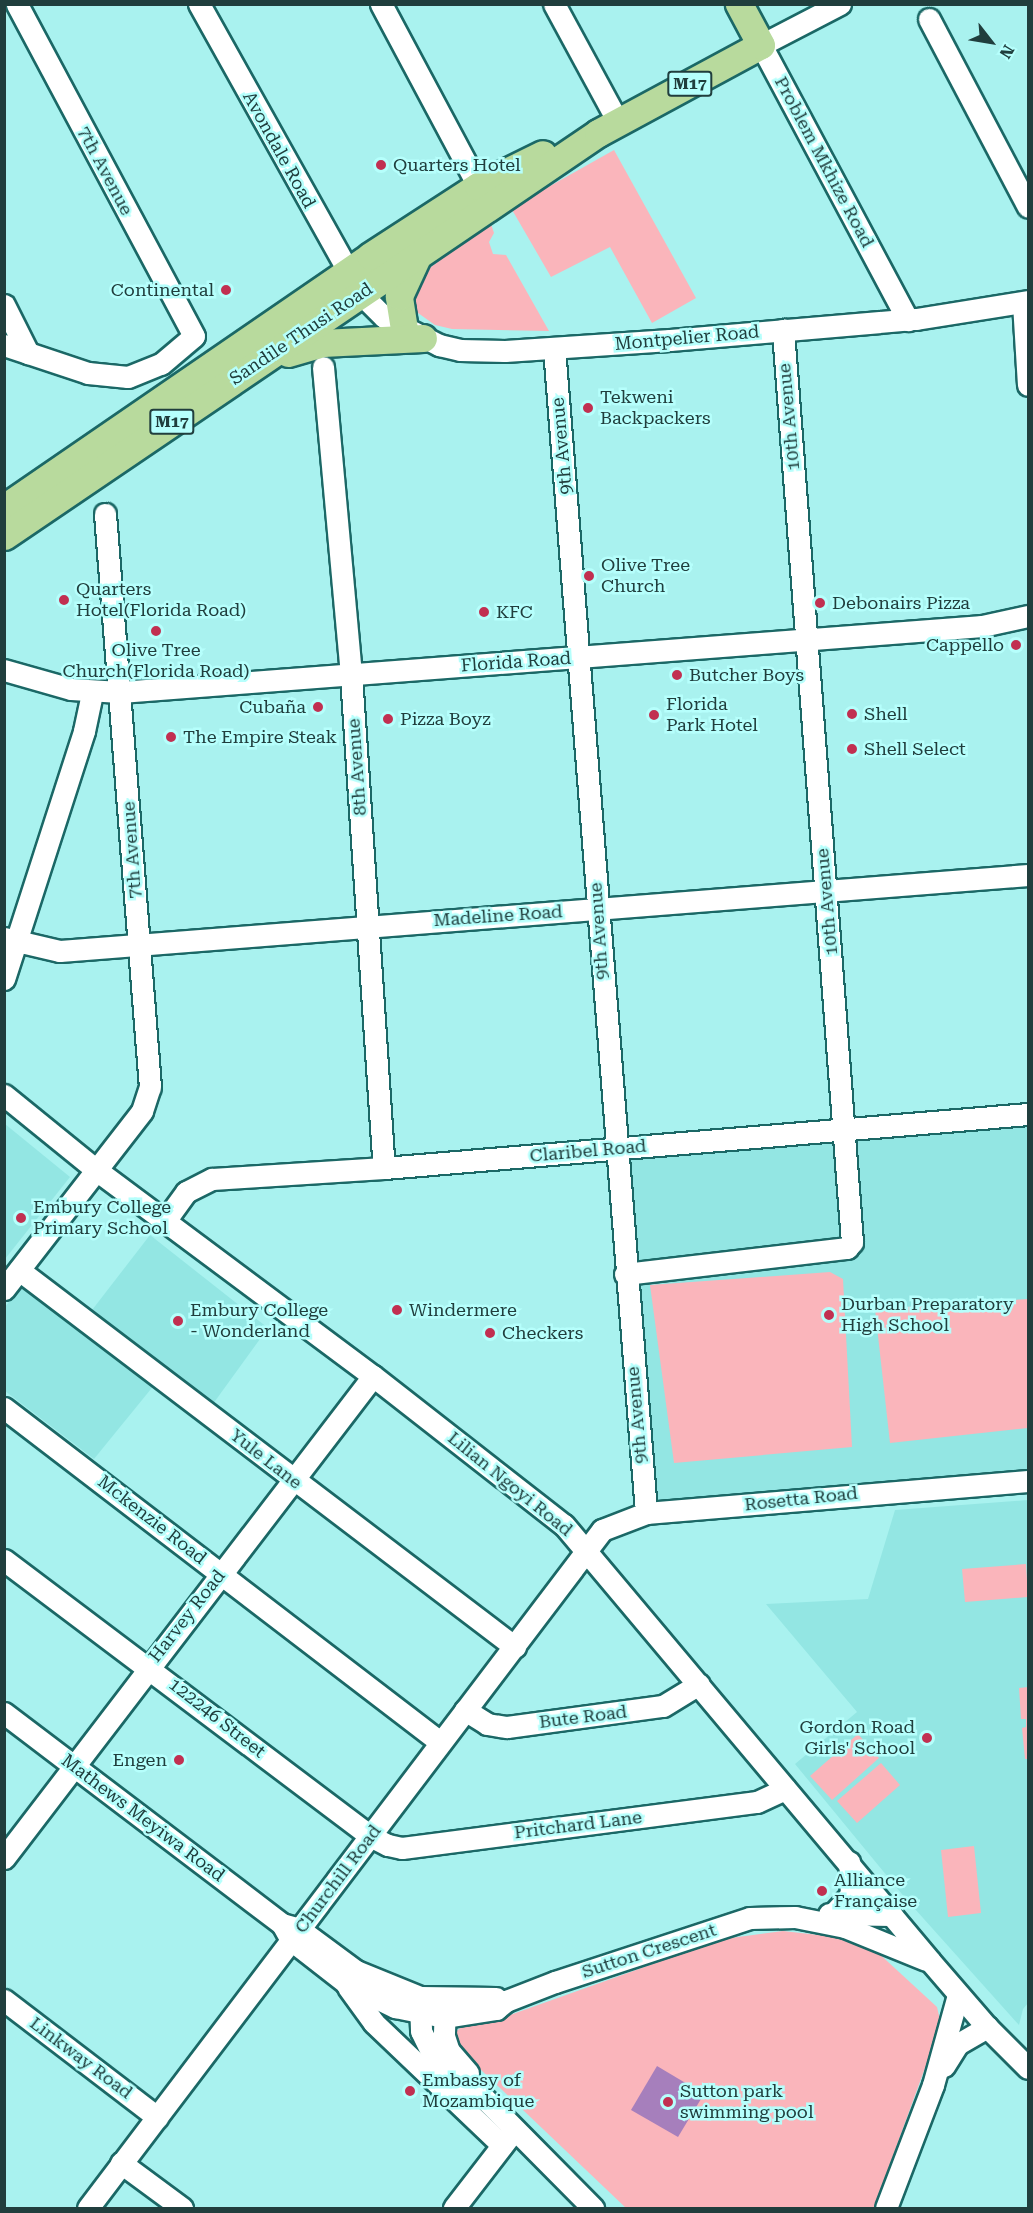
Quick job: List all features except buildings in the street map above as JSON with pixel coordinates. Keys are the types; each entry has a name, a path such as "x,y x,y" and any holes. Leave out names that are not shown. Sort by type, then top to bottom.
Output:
{"main road":[{"name":"Problem Mkhize Road","path":"739,4 761,45"},
{"name":"Sandile Thusi Road","path":"4,536 422,251 608,128 761,45"},
{"name":"Sandile Thusi Road","path":"4,508 209,370 347,271 478,186 574,140 608,128"},
{"path":"242,373 296,349 322,343 413,334 399,296 409,268 422,251"}],"street":[{"name":"7th Avenue","path":"17,4 194,336 161,364 129,377 88,373 28,353"},
{"name":"Avondale Road","path":"199,4 361,294"},
{"path":"381,4 478,186"},
{"path":"555,4 608,128"},
{"name":"Sandile Thusi Road","path":"761,45 840,4"},
{"path":"929,19 1029,207"},
{"name":"Problem Mkhize Road","path":"761,45 908,320"},
{"name":"Montpelier Road","path":"361,294 384,317 413,334 460,350 554,348 908,320 1026,302"},
{"path":"1026,302 1029,385"},
{"path":"4,305 28,353"},
{"name":"10th Avenue","path":"625,1274 848,1248 854,1233 783,330"},
{"path":"4,345 28,353"},
{"name":"9th Avenue","path":"554,348 615,1148 646,1513"},
{"name":"8th Avenue","path":"323,367 351,675 384,1168"},
{"name":"7th Avenue","path":"4,1289 147,1099 150,1075 105,514"},
{"name":"Florida Road","path":"4,670 92,692 120,692 807,637 982,626 1029,616"},
{"path":"4,979 11,940 84,730 92,692"},
{"name":"Madeline Road","path":"11,940 60,951 139,946 1029,875"},
{"name":"Lilian Ngoyi Road","path":"4,1095 95,1169 373,1376 564,1525 585,1547 958,1995 1029,2068"},
{"name":"Claribel Road","path":"165,1221 186,1192 212,1179 384,1168 1029,1114"},
{"name":"Yule Lane","path":"19,1270 515,1647"},
{"name":"Harvey Road","path":"4,1858 148,1665 373,1376"},
{"name":"Mckenzie Road","path":"4,1408 440,1742"},
{"name":"Rosetta Road","path":"585,1547 611,1524 646,1513 1029,1481"},
{"name":"Churchill Road","path":"88,2208 291,1931 370,1836 515,1647 585,1547"},
{"name":"122246 Street","path":"4,1560 148,1665 370,1836"},
{"name":"Bute Road","path":"465,1710 486,1724 502,1727 663,1706 699,1684"},
{"name":"Mathews Meyiwa Road","path":"4,1713 291,1931 346,1983 371,1997 420,2006"},
{"name":"Pritchard Lane","path":"370,1836 402,1848 757,1802 785,1789"},
{"path":"833,1914 851,1895 849,1862"},
{"name":"Sutton Crescent","path":"420,2006 444,2008 506,2001 702,1932 750,1918 833,1914 892,1915"},
{"name":"Sutton Crescent","path":"795,1917 861,1932 930,1961"},
{"name":"Mathews Meyiwa Road","path":"291,1931 420,2006"},
{"path":"346,1983 374,2023 593,2208"},
{"path":"886,2208 933,2085 958,1995"},
{"name":"Linkway Road","path":"4,2000 156,2117"},
{"path":"420,2006 424,2043 433,2056 480,2094"},
{"path":"444,2008 449,2051 508,2137"},
{"path":"933,2085 958,2044 987,2027"},
{"path":"454,2208 508,2137"},
{"path":"121,2163 183,2208"}],"shaded area":[{"path":"614,150 696,298 652,323 610,247 551,277 511,208"},
{"path":"490,221 494,233 489,242 493,254 506,255 549,331 452,329 435,325 411,308 413,281"},
{"name":"Durban Preparatory High School","path":"1028,1114 1028,1481 646,1513 615,1148"},
{"name":"Embury College Primary School","path":"5,1124 70,1177 5,1259"},
{"name":"Embury College - Wonderland","path":"150,1235 268,1328 210,1408 89,1314"},
{"path":"830,1272 843,1279 852,1447 674,1463 650,1285"},
{"path":"26,1281 155,1384 94,1459 5,1391 4,1308"},
{"path":"1028,1299 1028,1428 890,1443 875,1309"},
{"name":"Gordon Road Girls' School","path":"1028,1500 1028,2003 1023,2009 1019,2025 906,1899 795,1764 857,1712 766,1604 868,1599 895,1510"},
{"path":"1026,1564 1028,1597 965,1602 962,1569"},
{"path":"1028,1687 1028,1759 1025,1759 1022,1728 1026,1727 1026,1719 1021,1719 1019,1688"},
{"path":"858,1734 879,1758 832,1800 810,1776"},
{"path":"881,1763 900,1785 857,1823 837,1801"},
{"path":"974,1846 981,1913 948,1917 941,1850"},
{"path":"783,1931 846,1938 874,1949 937,2007 941,2024 874,2208 626,2208 459,2049 453,2034 470,2020 510,2015 723,1939"},
{"name":"Sutton park swimming pool","path":"657,2066 704,2094 678,2137 631,2110"}],"place":[{"name":"Quarters Hotel","path":"381,165"},
{"name":"Continental","path":"226,290"},
{"name":"Tekweni Backpackers","path":"588,408"},
{"name":"Olive Tree Church","path":"589,576"},
{"name":"Quarters Hotel(Florida Road)","path":"64,600"},
{"name":"Debonairs Pizza","path":"820,603"},
{"name":"KFC","path":"484,612"},
{"name":"Olive Tree Church(Florida Road)","path":"156,631"},
{"name":"Cappello","path":"1016,645"},
{"name":"Butcher Boys","path":"677,675"},
{"name":"Cubaña","path":"318,707"},
{"name":"Shell","path":"852,714"},
{"name":"Florida Park Hotel","path":"654,715"},
{"name":"Pizza Boyz","path":"388,719"},
{"name":"The Empire Steak","path":"171,737"},
{"name":"Shell Select","path":"852,749"},
{"name":"Embury College Primary School","path":"21,1218"},
{"name":"Windermere","path":"397,1310"},
{"name":"Durban Preparatory High School","path":"829,1315"},
{"name":"Embury College - Wonderland","path":"178,1321"},
{"name":"Checkers","path":"490,1333"},
{"name":"Gordon Road Girls' School","path":"927,1738"},
{"name":"Engen","path":"179,1760"},
{"name":"Alliance Française","path":"822,1891"},
{"name":"Embassy of Mozambique","path":"410,2091"},
{"name":"Sutton park swimming pool","path":"668,2102"}]}
